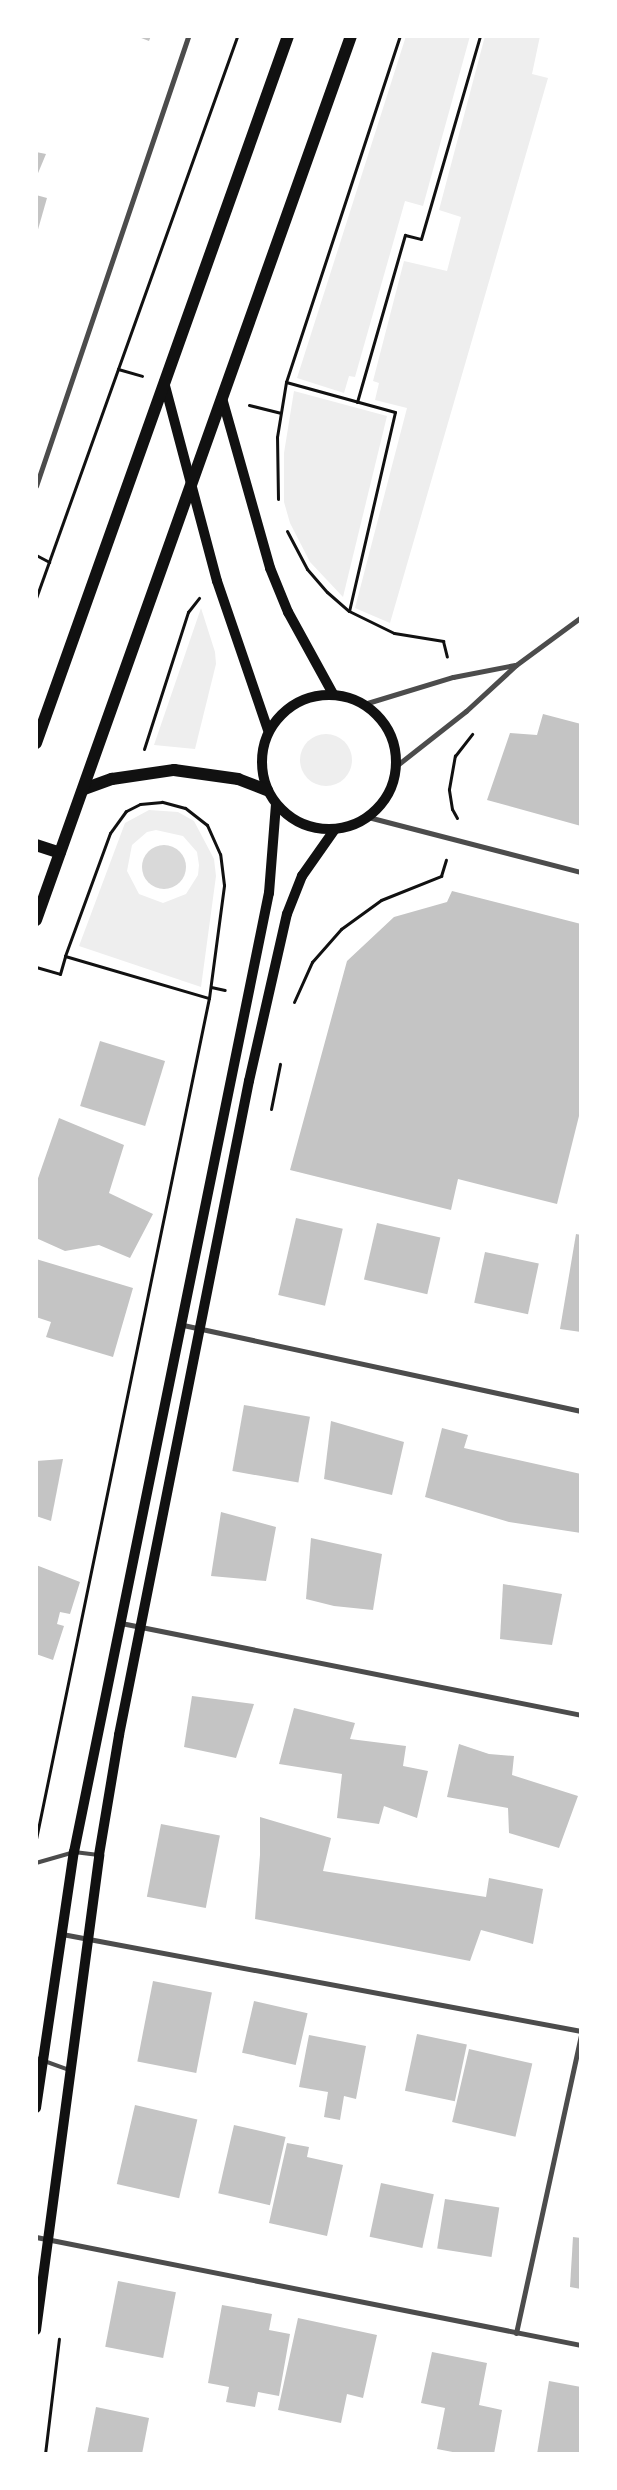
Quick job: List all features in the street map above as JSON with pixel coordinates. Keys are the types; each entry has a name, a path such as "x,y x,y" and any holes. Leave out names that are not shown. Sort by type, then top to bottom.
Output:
{"main road":[{"path":"36,743 39,726 288,36"},
{"path":"36,920 351,36"},
{"path":"164,382 217,581 268,730"},
{"path":"222,398 270,568 288,612 333,694"},
{"path":"333,694 364,704 382,720 394,742 396,766 392,786 383,803 368,817 335,829 302,824 276,804 267,790 261,771 262,750 268,730 292,706 308,697 333,694"},
{"path":"84,789 143,772 207,772 238,779 267,790"},
{"path":"36,2108 39,2060 74,1852 183,1325 269,893 276,804"},
{"path":"36,2330 99,1855 141,1630 249,1081 286,914 302,876 335,829"},
{"path":"36,845 60,853"}],"street":[{"path":"36,486 188,36"},
{"path":"396,766 466,711 516,664 581,617"},
{"path":"364,704 453,677 516,664"},
{"path":"368,817 581,872"},
{"path":"183,1325 200,1331 581,1411"},
{"path":"120,1623 141,1630 581,1715"},
{"path":"61,1934 581,2030"},
{"path":"516,2333 581,2036"},
{"path":"36,2237 581,2345"}],"lane":[{"path":"36,1863 74,1852 99,1855"},
{"path":"39,2060 70,2070"}],"path":[{"path":"36,598 237,36"},
{"path":"357,402 405,235 421,239 480,36"},
{"path":"118,369 164,382"},
{"path":"286,382 395,412 349,611"},
{"path":"36,555 49,562"},
{"path":"140,804 144,749 188,612 217,581"},
{"path":"36,967 60,974 110,833 117,819 140,804 162,802 185,808 207,825 215,838 223,869 224,900 209,998 36,1839"},
{"path":"65,956 209,998"}],"shaded area":[{"path":"406,36 470,36 423,206 405,201 355,377 349,376 344,393 297,378"},
{"path":"485,36 540,36 532,74 548,78 390,623 355,608 407,408 375,400 379,383 373,381 404,261 447,271 461,217 439,210"},
{"path":"294,391 387,416 343,597 310,562 290,523 284,502 284,453"},
{"path":"201,608 215,652 216,664 195,749 154,745"},
{"path":"321,734 331,734 345,741 352,755 352,765 345,779 331,786 321,786 311,782 304,775 300,765 300,755 304,745 311,738"},
{"path":"149,810 178,812 194,821 214,859 216,876 201,987 79,946 125,823","holes":["156,830 183,836 197,852 199,865 198,875 186,894 163,903 139,894 127,871 132,845 147,832"]},
{"path":"160,845 168,845 180,851 186,867 180,883 168,889 160,889 148,883 142,871 142,863 148,851"}],"building":[{"path":"136,36 151,36 149,41"},
{"path":"36,152 46,154 36,178"},
{"path":"36,195 47,198 37,233 36,233"},
{"path":"543,714 581,724 581,826 487,800 510,733 537,735"},
{"path":"452,891 581,924 581,1108 557,1204 458,1179 451,1210 290,1170 347,961 394,917 447,902"},
{"path":"100,1041 165,1061 145,1126 80,1106"},
{"path":"59,1118 124,1145 109,1193 153,1214 130,1258 99,1245 65,1251 36,1238 36,1184"},
{"path":"296,1218 343,1229 325,1306 278,1295"},
{"path":"377,1223 440,1238 427,1294 364,1280"},
{"path":"576,1234 581,1235 581,1332 560,1329"},
{"path":"485,1252 539,1263 528,1314 474,1303"},
{"path":"36,1259 133,1288 113,1357 46,1337 51,1322 36,1317"},
{"path":"244,1405 310,1417 298,1483 232,1471"},
{"path":"331,1421 404,1442 392,1495 324,1479"},
{"path":"442,1428 468,1435 464,1448 581,1474 581,1533 509,1522 425,1497"},
{"path":"63,1459 51,1521 36,1516 36,1461"},
{"path":"221,1512 276,1527 266,1581 211,1576"},
{"path":"311,1538 382,1554 373,1610 334,1606 306,1599"},
{"path":"36,1565 80,1582 70,1614 60,1612 57,1624 64,1626 53,1660 36,1654"},
{"path":"503,1584 562,1594 552,1645 500,1639"},
{"path":"192,1696 254,1704 236,1758 184,1747"},
{"path":"294,1708 355,1723 350,1739 406,1746 403,1766 428,1771 417,1818 384,1806 379,1824 337,1818 342,1774 279,1764"},
{"path":"459,1744 489,1754 514,1756 512,1775 578,1796 559,1848 509,1833 508,1808 447,1797"},
{"path":"260,1817 331,1838 323,1871 486,1897 489,1878 543,1889 533,1944 481,1930 470,1961 255,1919 260,1855"},
{"path":"161,1824 220,1835 206,1908 147,1897"},
{"path":"153,1981 212,1992 196,2073 137,2061"},
{"path":"254,2001 308,2013 296,2065 242,2053"},
{"path":"417,2034 467,2045 455,2101 405,2091"},
{"path":"309,2035 366,2046 356,2099 344,2096 340,2120 324,2117 328,2092 299,2087"},
{"path":"469,2049 532,2064 515,2137 452,2122"},
{"path":"135,2105 197,2119 179,2198 117,2184"},
{"path":"234,2125 286,2137 270,2205 218,2193"},
{"path":"287,2143 309,2147 307,2157 343,2165 327,2236 269,2223"},
{"path":"381,2183 434,2194 422,2248 370,2237"},
{"path":"445,2199 499,2208 492,2257 437,2248"},
{"path":"573,2237 581,2238 581,2289 570,2287"},
{"path":"118,2281 176,2292 163,2358 105,2347"},
{"path":"222,2305 272,2314 269,2330 290,2334 279,2396 258,2392 255,2407 226,2402 229,2387 208,2383"},
{"path":"298,2318 377,2335 363,2398 347,2394 341,2423 278,2410"},
{"path":"432,2352 487,2363 479,2405 502,2410 494,2454 463,2454 437,2449 445,2408 421,2403"},
{"path":"549,2381 581,2387 581,2454 537,2454"},
{"path":"96,2407 149,2418 142,2454 87,2454"}]}
